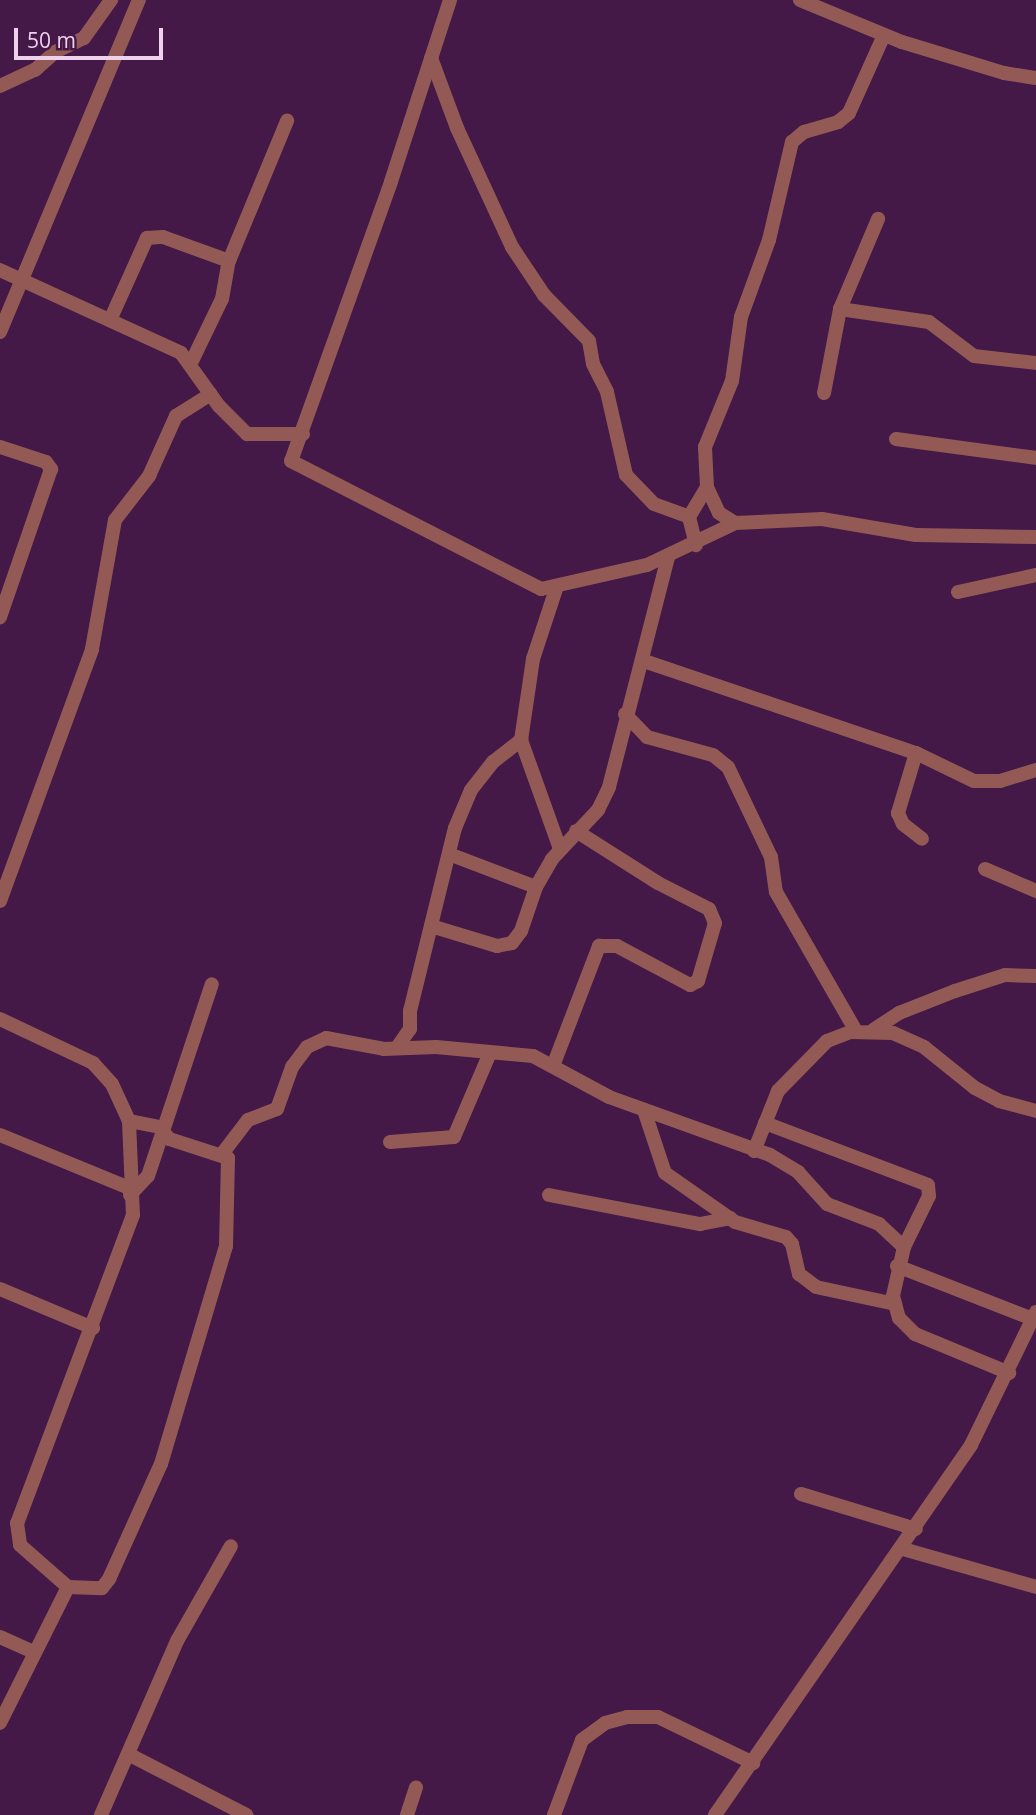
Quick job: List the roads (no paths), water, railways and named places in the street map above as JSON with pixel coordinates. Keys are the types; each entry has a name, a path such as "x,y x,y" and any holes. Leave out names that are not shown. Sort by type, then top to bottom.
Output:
{"street":[{"path":"0,86 35,71 55,52 84,38 111,0"},
{"path":"0,332 139,0"},
{"path":"450,0 303,434 291,461 377,502 541,589 556,589 667,557 696,545 735,523 822,519 916,535 1036,537"},
{"path":"800,0 884,35 1003,74 1036,78"},
{"path":"735,523 719,513 707,487 705,447 732,380 741,317 769,240 792,142 804,132 838,122 849,113 884,35"},
{"path":"431,58 457,128 512,247 544,295 589,341 593,364 607,392 626,475 654,504 689,517"},
{"path":"191,363 222,299 229,261 287,121"},
{"path":"824,393 840,309 878,219"},
{"path":"111,318 146,238 163,237 229,261"},
{"path":"0,270 181,352 211,394 253,437 303,434"},
{"path":"840,309 929,322 974,356 1036,363"},
{"path":"0,901 92,649 114,520 146,481 176,416 211,394"},
{"path":"897,439 1036,458"},
{"path":"0,447 46,462 51,469 0,617"},
{"path":"696,545 689,517 707,487"},
{"path":"431,926 506,946 521,931 536,887 560,849 598,810 609,788 625,714 644,661 667,557"},
{"path":"958,592 1036,575"},
{"path":"556,589 533,659 521,740 560,849"},
{"path":"644,661 916,753 974,781 1000,780 1036,770"},
{"path":"625,714 648,737 713,755 728,767 771,857 776,892 856,1031"},
{"path":"398,1046 410,1029 449,854 471,790 493,762 521,740"},
{"path":"916,753 898,813 903,824 922,839"},
{"path":"553,1066 599,946 617,946 690,985 698,981 715,923 709,909 658,883 576,831"},
{"path":"449,854 536,887"},
{"path":"985,870 1036,891"},
{"path":"873,1030 899,1013 955,991 1005,975 1036,976"},
{"path":"129,1192 148,1176 160,1126 212,984"},
{"path":"0,1019 93,1063 112,1084 129,1121 132,1225 16,1530 20,1545 68,1587 102,1588 106,1584 161,1464 225,1253 229,1161 222,1154 169,1139 160,1126 129,1121"},
{"path":"754,1151 778,1091 827,1041 856,1031 893,1033 924,1047 975,1088 999,1101 1036,1111"},
{"path":"222,1154 248,1120 277,1109 292,1066 307,1047 326,1038 384,1049 398,1046 533,1056 582,1084 754,1151 799,1172 827,1204 879,1224 904,1247"},
{"path":"390,1142 454,1137 490,1053"},
{"path":"644,1110 665,1173 730,1218 786,1237 792,1244 799,1274 816,1287 895,1304"},
{"path":"765,1123 929,1185 929,1196 897,1266 895,1304 899,1318 915,1334 1009,1373"},
{"path":"0,1135 129,1192"},
{"path":"549,1195 699,1224 730,1218"},
{"path":"715,1815 903,1549 971,1445 1035,1316 897,1266"},
{"path":"0,1289 93,1328"},
{"path":"801,1494 916,1529"},
{"path":"101,1815 130,1755 177,1641 231,1546"},
{"path":"903,1549 1036,1587"},
{"path":"0,1723 68,1587"},
{"path":"0,1637 34,1652"},
{"path":"554,1815 582,1740 605,1723 627,1717 658,1717 752,1763"},
{"path":"130,1755 246,1815"},
{"path":"407,1815 416,1787"}]}
